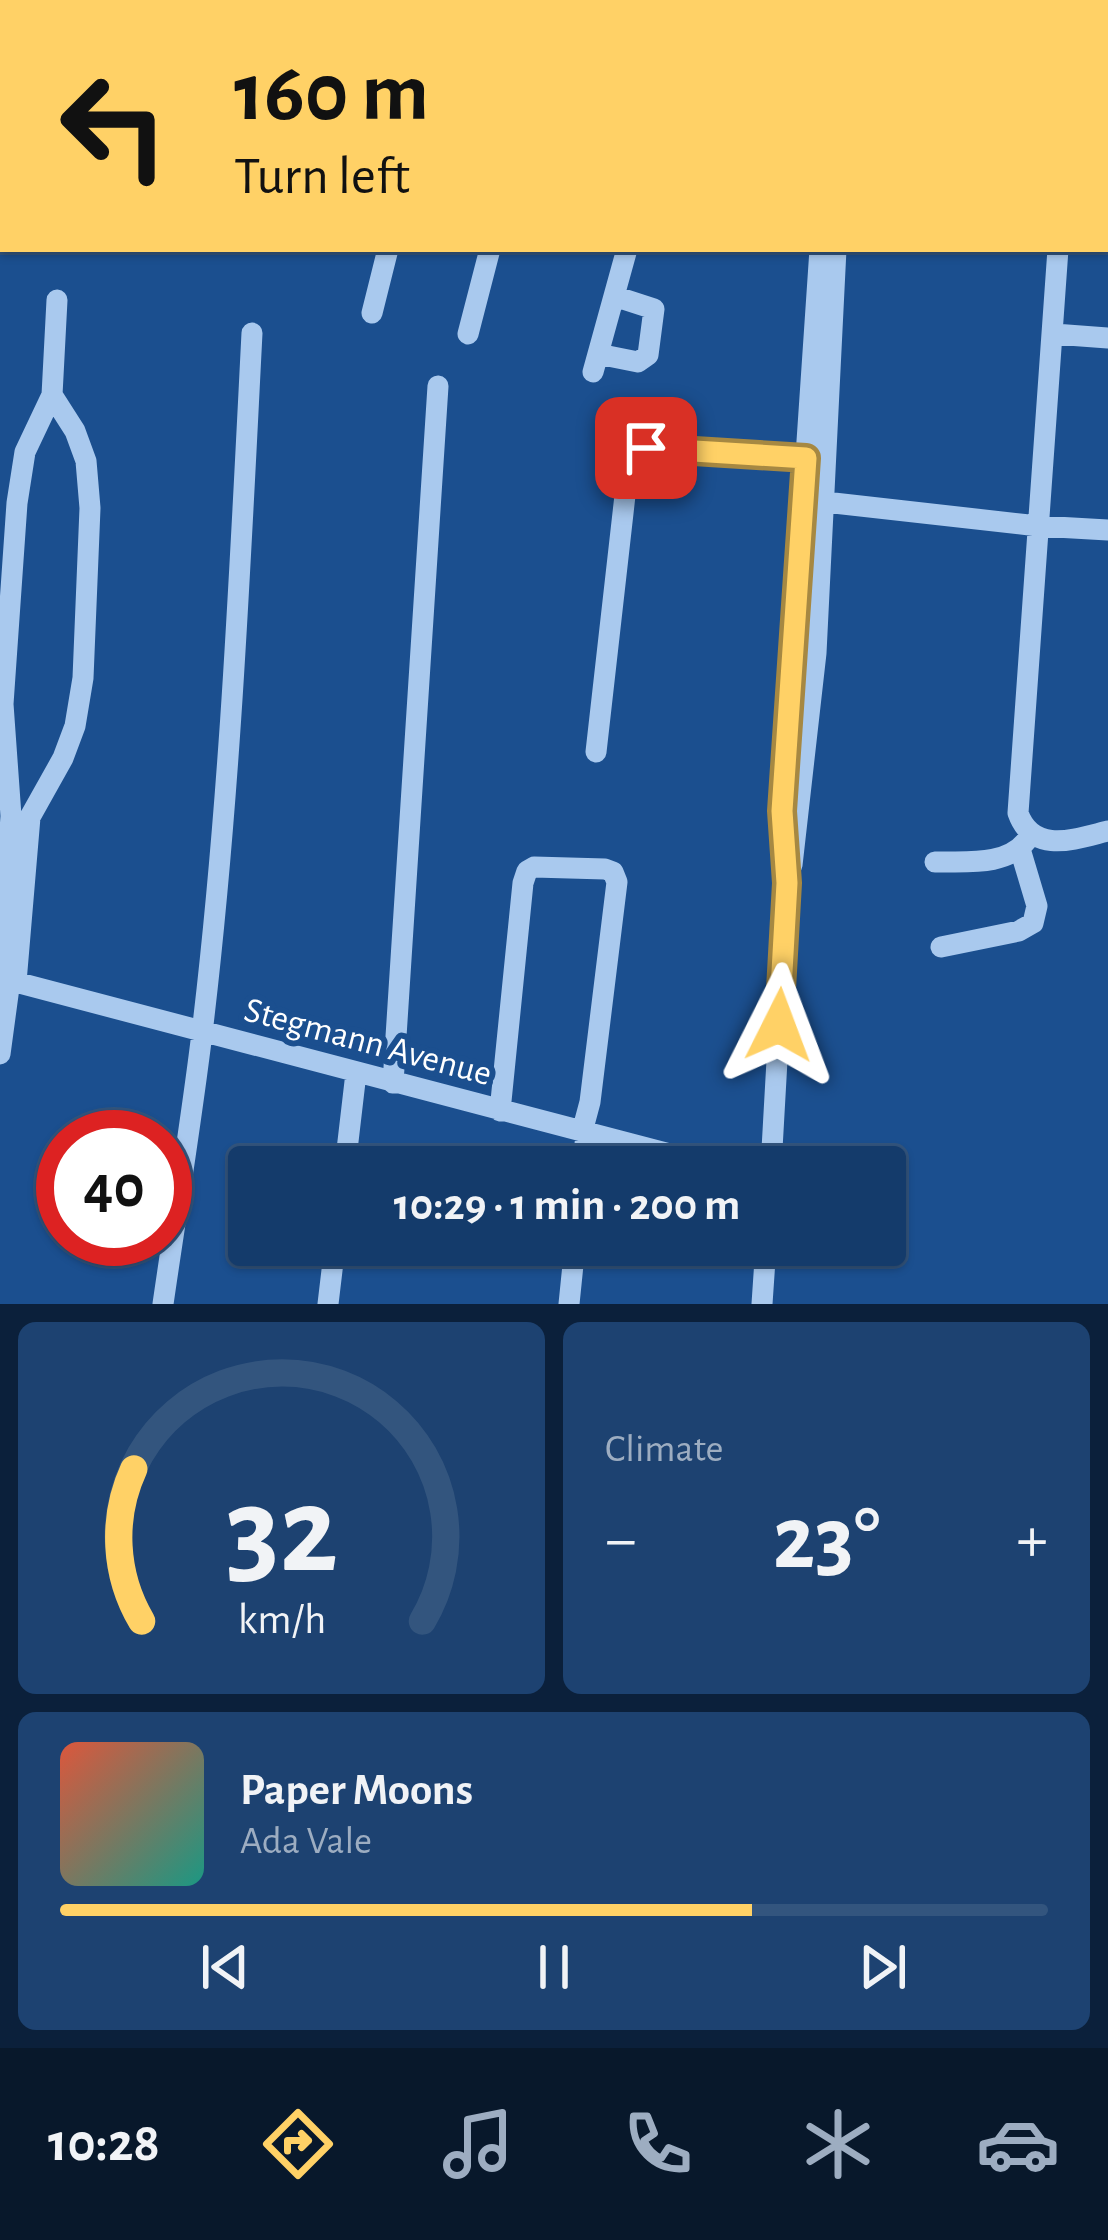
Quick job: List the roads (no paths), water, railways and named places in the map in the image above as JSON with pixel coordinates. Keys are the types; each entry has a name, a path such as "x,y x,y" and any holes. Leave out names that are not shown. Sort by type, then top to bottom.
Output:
{"street":[{"path":"372,313 387,252"},
{"path":"468,334 489,252"},
{"path":"614,296 654,309 648,355 638,362 596,363 614,296 626,252"},
{"path":"814,501 806,458 820,252"},
{"path":"772,1146 787,883 782,811 836,252"},
{"path":"941,946 1019,931 1033,923 1037,905 1018,813 1058,252"},
{"path":"0,1054 11,816 3,704 16,503 25,452 52,395 57,300"},
{"path":"163,1304 202,1032 240,583 252,333"},
{"path":"1054,334 1108,338"},
{"path":"393,1083 438,386"},
{"path":"6,978 30,817 63,758 75,726 83,678 90,508 86,461 75,431 52,395"},
{"path":"596,752 628,460 646,448 806,458"},
{"path":"814,501 1108,530"},
{"path":"934,862 999,859 1026,842 1065,842 1108,831"},
{"path":"500,1111 527,871 534,867 613,872 617,881 584,1146"},
{"name":"Stegmann Avenue","path":"6,978 638,1146"},
{"path":"347,1146 356,1073"},
{"path":"328,1304 333,1266"},
{"path":"569,1304 573,1266"},
{"path":"762,1304 765,1266"}]}
